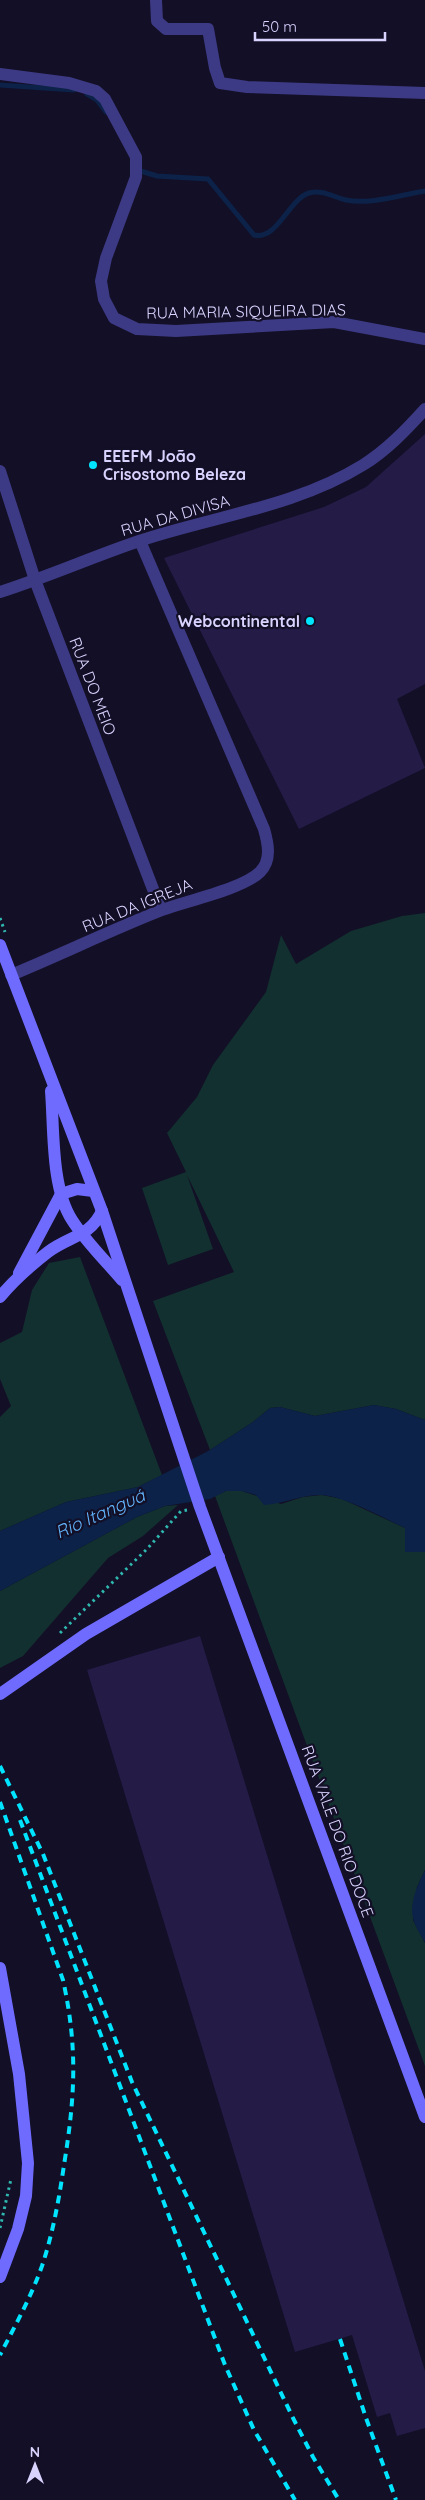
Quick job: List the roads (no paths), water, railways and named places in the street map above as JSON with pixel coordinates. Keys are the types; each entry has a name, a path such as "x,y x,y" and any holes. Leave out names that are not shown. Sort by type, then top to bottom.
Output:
{"street":[{"path":"156,0 157,21 166,29 208,29 214,68 220,83 247,87 425,93"},
{"name":"RUA MARIA SIQUEIRA DIAS","path":"0,74 69,83 96,91 105,99 136,157 136,177 106,258 101,281 104,299 114,318 137,329 176,331 334,322 425,338"},
{"name":"RUA DA DIVISA","path":"0,592 140,541 269,505 338,479 365,464 393,444 425,409"},
{"name":"RUA DO MEIO","path":"0,471 35,580 161,910"},
{"name":"RUA DA IGREJA","path":"11,975 161,910 249,880 262,871 268,858 268,842 264,829 140,541"},
{"path":"0,944 49,1075 61,1194 72,1219 82,1234 127,1285"},
{"name":"RUA VALE DO RIO DOCE","path":"49,1075 102,1211 200,1507 425,2117"},
{"path":"0,1297 15,1279 61,1194 78,1190 94,1191"},
{"path":"15,1279 62,1242 82,1234 94,1225 102,1211"},
{"path":"0,1694 86,1634 219,1557"},
{"path":"0,1968 19,2074 28,2163 26,2196 18,2229 0,2277"}],"water":[{"name":"Rio Itanguá","path":"374,1405 396,1409 425,1420 425,1552 405,1552 405,1528 341,1499 315,1495 264,1505 256,1495 242,1491 226,1491 210,1499 165,1506 137,1517 0,1591 0,1531 66,1502 138,1487 210,1450 253,1422 270,1408 280,1407 315,1416"},
{"path":"425,1870 425,1943 415,1924 412,1908 419,1882"}],"waterway":[{"path":"0,85 74,90"},
{"path":"87,94 97,100 106,112"},
{"path":"137,170 157,176 208,179 254,235 262,235 269,232 295,203 309,193 318,192 346,200 365,201 425,191"}],"railway":[{"path":"0,1766 43,1854 132,2082 293,2418 313,2457 339,2500"},
{"path":"0,1802 63,1980 73,2050 71,2117 58,2203 49,2241 33,2289 0,2355"},
{"path":"20,1820 225,2365 254,2430 295,2500"},
{"path":"340,2339 396,2500"}],"place":[{"name":"EEEFM João Crisostomo Beleza","path":"93,465"},
{"name":"Webcontinental","path":"310,621"}]}
